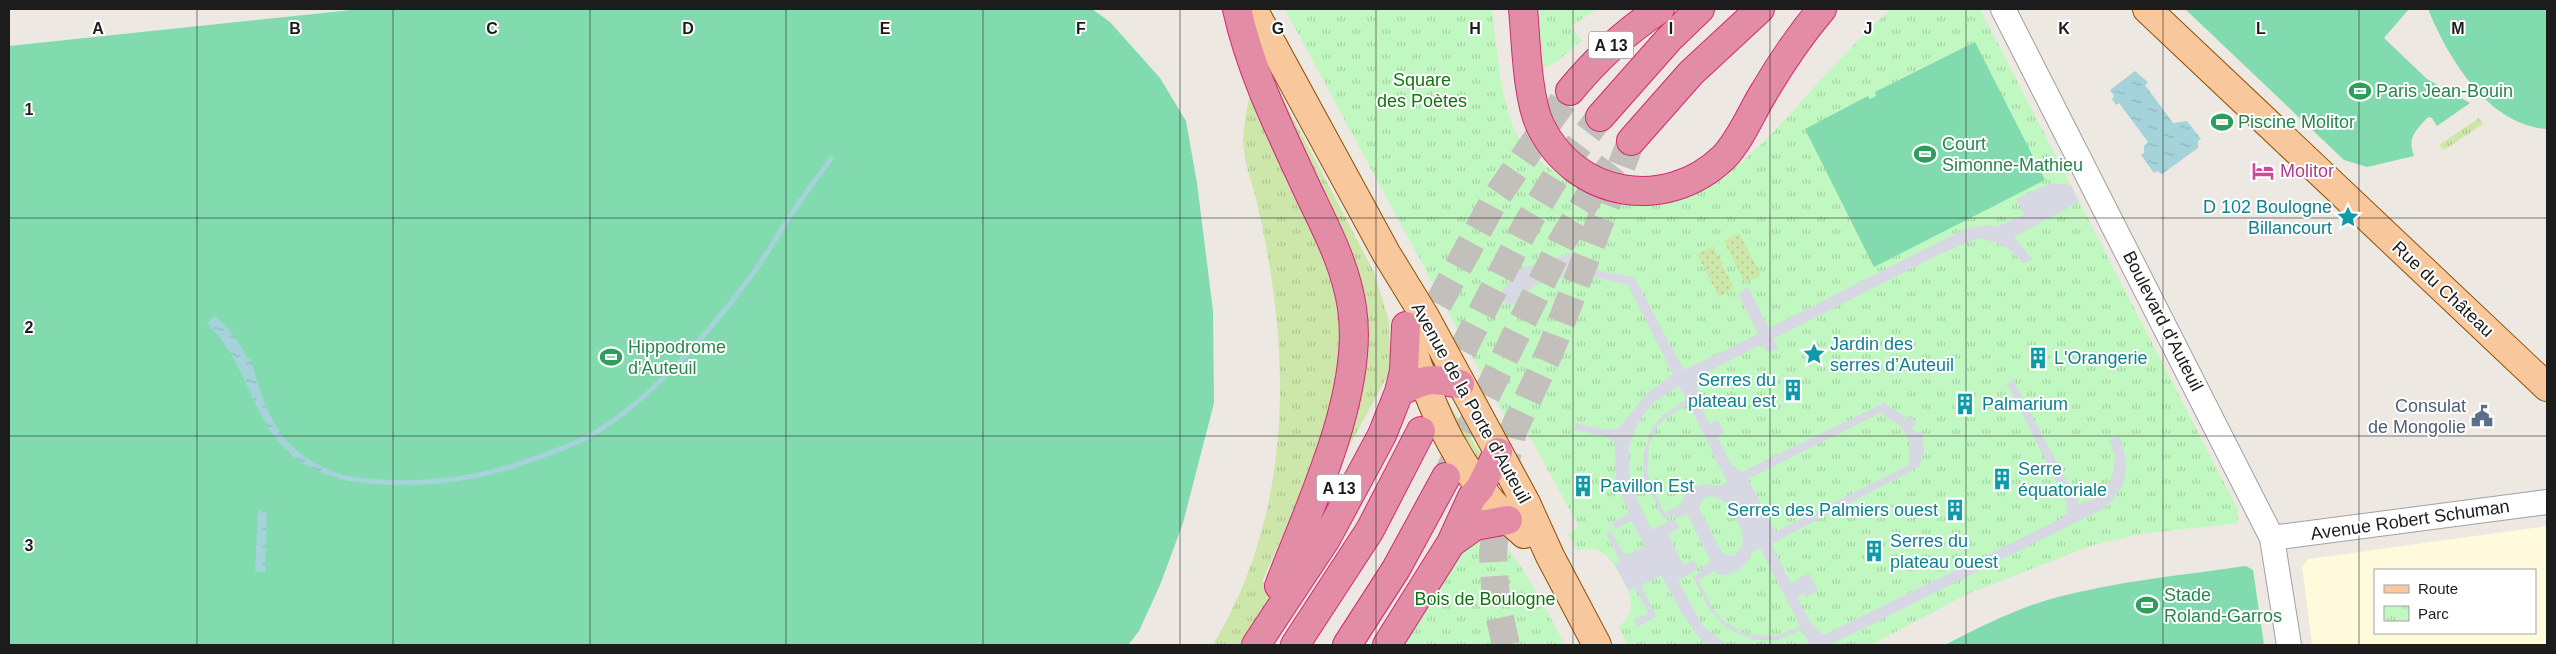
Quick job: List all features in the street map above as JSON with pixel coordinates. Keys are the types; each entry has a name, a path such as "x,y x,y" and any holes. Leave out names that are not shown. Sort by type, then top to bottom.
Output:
{"highway":[{"name":"A 13","path":"1237,9 1244,40 1272,113 1333,243 1347,284 1352,310 1349,386 1340,426 1278,586 1405,386"},
{"path":"1523,9 1533,97 1540,124 1552,144 1572,166 1594,180 1625,190 1647,192 1666,190 1686,183 1705,172 1724,156 1736,140 1784,59 1822,9"},
{"name":"A 13","path":"1570,91 1615,42 1631,28 1660,9"},
{"path":"1600,117 1669,38 1700,9"},
{"path":"1631,141 1691,73 1760,9"},
{"path":"1256,645 1326,539 1351,496 1405,386 1432,379 1460,384"},
{"path":"1294,645 1370,530 1421,431"},
{"path":"1387,645 1451,543 1472,497 1480,488 1498,452"},
{"path":"1347,645 1396,569 1446,477"},
{"path":"1451,543 1475,526 1508,520"}],"main road":[{"name":"Avenue de la Porte d'Auteuil","path":"1253,9 1386,253 1424,315 1526,503 1550,556 1597,645"},
{"name":"Rue du Château","path":"2147,9 2547,387"},
{"name":"Avenue de la Porte d'Auteuil","path":"1386,253 1406,326 1405,386 1442,428 1480,488 1508,520 1550,556"}],"street":[{"name":"Boulevard d'Auteuil","path":"2004,9 2272,538 2288,645"},
{"name":"Avenue Robert Schuman","path":"2272,538 2547,502"}],"shaded area":[{"path":"2050,183 2071,185 2079,202 2014,237 2032,259 2023,263 2009,249 1995,242 1978,238 1940,254 1773,339 1778,348 1768,353 1762,344 1702,375 1698,383 1698,402 1710,424 1718,420 1724,432 1717,437 1732,466 1742,472 1884,403 1908,419 1912,417 1917,424 1912,427 1915,433 1922,431 1924,452 1919,467 1771,544 1791,584 1808,572 1818,591 1806,597 1804,593 1797,597 1810,622 1821,633 1826,634 2060,519 2067,513 2066,501 2007,384 2013,380 2079,504 2098,497 2108,485 2113,473 2115,456 2109,441 2119,435 2125,455 2126,469 2123,486 2105,508 1830,645 1805,645 1809,643 1802,630 1777,640 1754,640 1726,628 1708,607 1693,577 1702,571 1700,568 1711,562 1687,514 1676,519 1675,514 1664,520 1644,478 1643,455 1652,428 1663,415 1686,400 1679,386 1653,403 1639,421 1629,445 1629,473 1633,489 1651,530 1674,519 1679,528 1668,534 1683,565 1694,560 1699,568 1678,581 1703,626 1727,645 1705,645 1684,617 1661,575 1641,586 1657,616 1637,627 1634,620 1648,613 1635,588 1628,590 1615,565 1620,561 1606,534 1611,531 1625,556 1645,546 1631,521 1615,529 1612,523 1629,513 1616,480 1615,444 1606,436 1574,430 1576,423 1606,430 1619,428 1645,395 1673,374 1628,285 1591,276 1564,277 1537,284 1511,306 1498,297 1518,270 1574,252 1579,267 1634,277 1684,370 1758,334 1738,294 1748,287 1769,328 1957,233 1969,228 1988,225 1996,227 2024,215 2016,199","holes":["1689,404 1727,482 1720,486 1704,484 1697,486 1687,493 1681,502 1682,504 1664,513 1647,473 1649,444 1657,427 1665,418","1882,412 1884,416 1897,423 1909,442 1909,465 1775,532 1748,479","1709,496 1721,499 1729,506 1742,531 1743,544 1734,556 1723,554 1699,508 1704,498","1760,548 1800,626 1776,636 1752,635 1740,631 1724,621 1715,612 1698,580 1715,571 1723,575 1738,571 1749,560 1751,553"]},
{"path":"2547,526 2547,645 2312,645 2302,567 2308,559"}],"green space":[{"name":"Hippodrome d'Auteuil","path":"361,9 1092,9 1110,22 1160,78 1186,121 1197,183 1213,311 1214,403 1183,523 1160,585 1139,631 1128,645 9,645 9,46"},
{"name":"Jardin des serres d’Auteuil","path":"1285,9 1492,9 1498,57 1508,111 1513,126 1525,146 1539,161 1583,189 1619,201 1652,204 1682,197 1711,184 1738,165 1763,143 1849,50 1891,9 1980,9 2238,510 2238,523 2139,534 2093,545 1967,594 1871,645 1628,645 1618,627 1628,616 1631,604 1622,578 1610,559 1599,551 1586,549 1578,551 1568,534 1579,527 1518,415 1507,421"},
{"path":"1537,9 1597,9 1570,27 1582,40 1558,61 1544,68"},
{"name":"Paris Jean-Bouin","path":"2185,9 2409,9 2384,38 2427,79 2470,103 2437,126 2432,118 2428,117 2419,126 2412,139 2411,144 2414,156 2367,167 2344,160"},
{"path":"2428,9 2547,9 2547,129 2526,125 2506,115 2473,86 2447,48"},
{"name":"Court Simonne-Mathieu","path":"1975,42 2045,180 1874,267 1805,129 1868,96 1870,99 1876,96 1875,92"},
{"path":"1272,78 1374,272 1389,321 1390,371 1339,465 1356,418 1362,394 1367,332 1306,159"},
{"path":"1251,88 1342,294 1344,357 1313,467 1262,582 1279,592 1242,645 1213,645 1236,601 1254,556 1267,510 1275,463 1279,415 1280,366 1270,269 1243,144"},
{"path":"2479,118 2483,124 2444,150 2439,145"},
{"path":"1739,233 1761,275 1745,283 1724,241"},
{"path":"1713,246 1734,288 1719,297 1697,254"},
{"path":"1443,394 1482,456 1478,463 1439,395"},
{"name":"Bois de Boulogne","path":"1491,534 1510,552 1521,567 1565,645 1400,645 1462,547"},
{"name":"Stade Roland-Garros","path":"2246,566 2253,570 2264,645 1945,645 2014,612 2058,597 2128,583"}],"water":[{"path":"2135,71 2148,82 2145,85 2173,123 2187,121 2201,139 2198,141 2198,148 2162,174 2157,171 2154,173 2141,155 2144,153 2144,146 2148,142 2119,103 2116,105 2112,99 2114,96 2110,90"},
{"path":"215,316 232,333 251,362 271,417 280,432 305,457 341,474 340,479 310,467 288,452 272,434 225,345 207,323"},
{"path":"258,511 267,511 265,572 255,571"}],"waterway":[{"path":"340,477 408,483 476,476 519,464 566,447 593,434 640,399 687,354 709,329 749,279 797,205 831,159"}],"tunnel":[{"path":"1418,341 1495,199 1570,91"},
{"path":"1443,388 1527,224 1561,168 1600,117"},
{"path":"1506,645 1496,600 1493,555 1498,492 1513,431 1551,349 1631,141"},
{"path":"1449,471 1561,243 1593,190 1613,164"}],"place":[{"name":"Paris Jean-Bouin","path":"2360,91"},
{"name":"Piscine Molitor","path":"2222,122"},
{"name":"Court Simonne-Mathieu","path":"1925,154"},
{"name":"Molitor","path":"2263,171"},
{"name":"D 102 Boulogne Billancourt","path":"2348,217"},
{"name":"Jardin des serres d’Auteuil","path":"1814,354"},
{"name":"Hippodrome d'Auteuil","path":"611,357"},
{"name":"L'Orangerie","path":"2038,358"},
{"name":"Serres du plateau est","path":"1793,390"},
{"name":"Palmarium","path":"1965,404"},
{"name":"Consulat de Mongolie","path":"2482,416"},
{"name":"Serre équatoriale","path":"2002,479"},
{"name":"Pavillon Est","path":"1583,486"},
{"name":"Serres des Palmiers ouest","path":"1955,510"},
{"name":"Serres du plateau ouest","path":"1874,551"},
{"name":"Stade Roland-Garros","path":"2147,605"}],"park label":[{"name":"Square des Poètes","path":"1422,90"}]}
